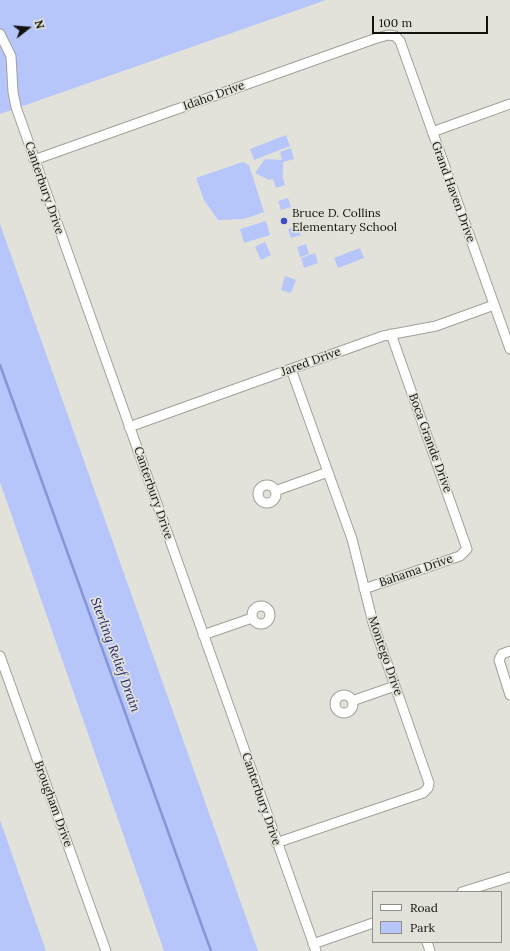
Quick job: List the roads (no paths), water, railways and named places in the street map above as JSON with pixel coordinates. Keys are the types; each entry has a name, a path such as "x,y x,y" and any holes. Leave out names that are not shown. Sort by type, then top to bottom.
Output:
{"street":[{"name":"Canterbury Drive","path":"0,34 11,56 14,100 34,160 314,947"},
{"name":"Idaho Drive","path":"34,160 378,38 388,35 395,36"},
{"name":"Grand Haven Drive","path":"395,36 400,40 510,349"},
{"path":"432,132 510,104"},
{"name":"Jared Drive","path":"130,427 392,334 436,326 494,305"},
{"name":"Boca Grande Drive","path":"392,334 466,544 466,552"},
{"name":"Montego Drive","path":"276,843 427,790 428,781 373,623 357,553 291,369"},
{"path":"275,491 328,472"},
{"name":"Bahama Drive","path":"364,589 460,556 466,552"},
{"path":"203,636 252,618"},
{"path":"510,651 499,657 499,665 510,695"},
{"name":"Brougham Drive","path":"0,656 3,672 106,951"},
{"path":"352,701 395,686"},
{"path":"465,891 510,877"},
{"path":"314,947 372,923"}],"waterway":[{"name":"Sterling Relief Drain","path":"0,365 211,951"}],"place":[{"name":"Bruce D. Collins Elementary School","path":"284,221"}]}
